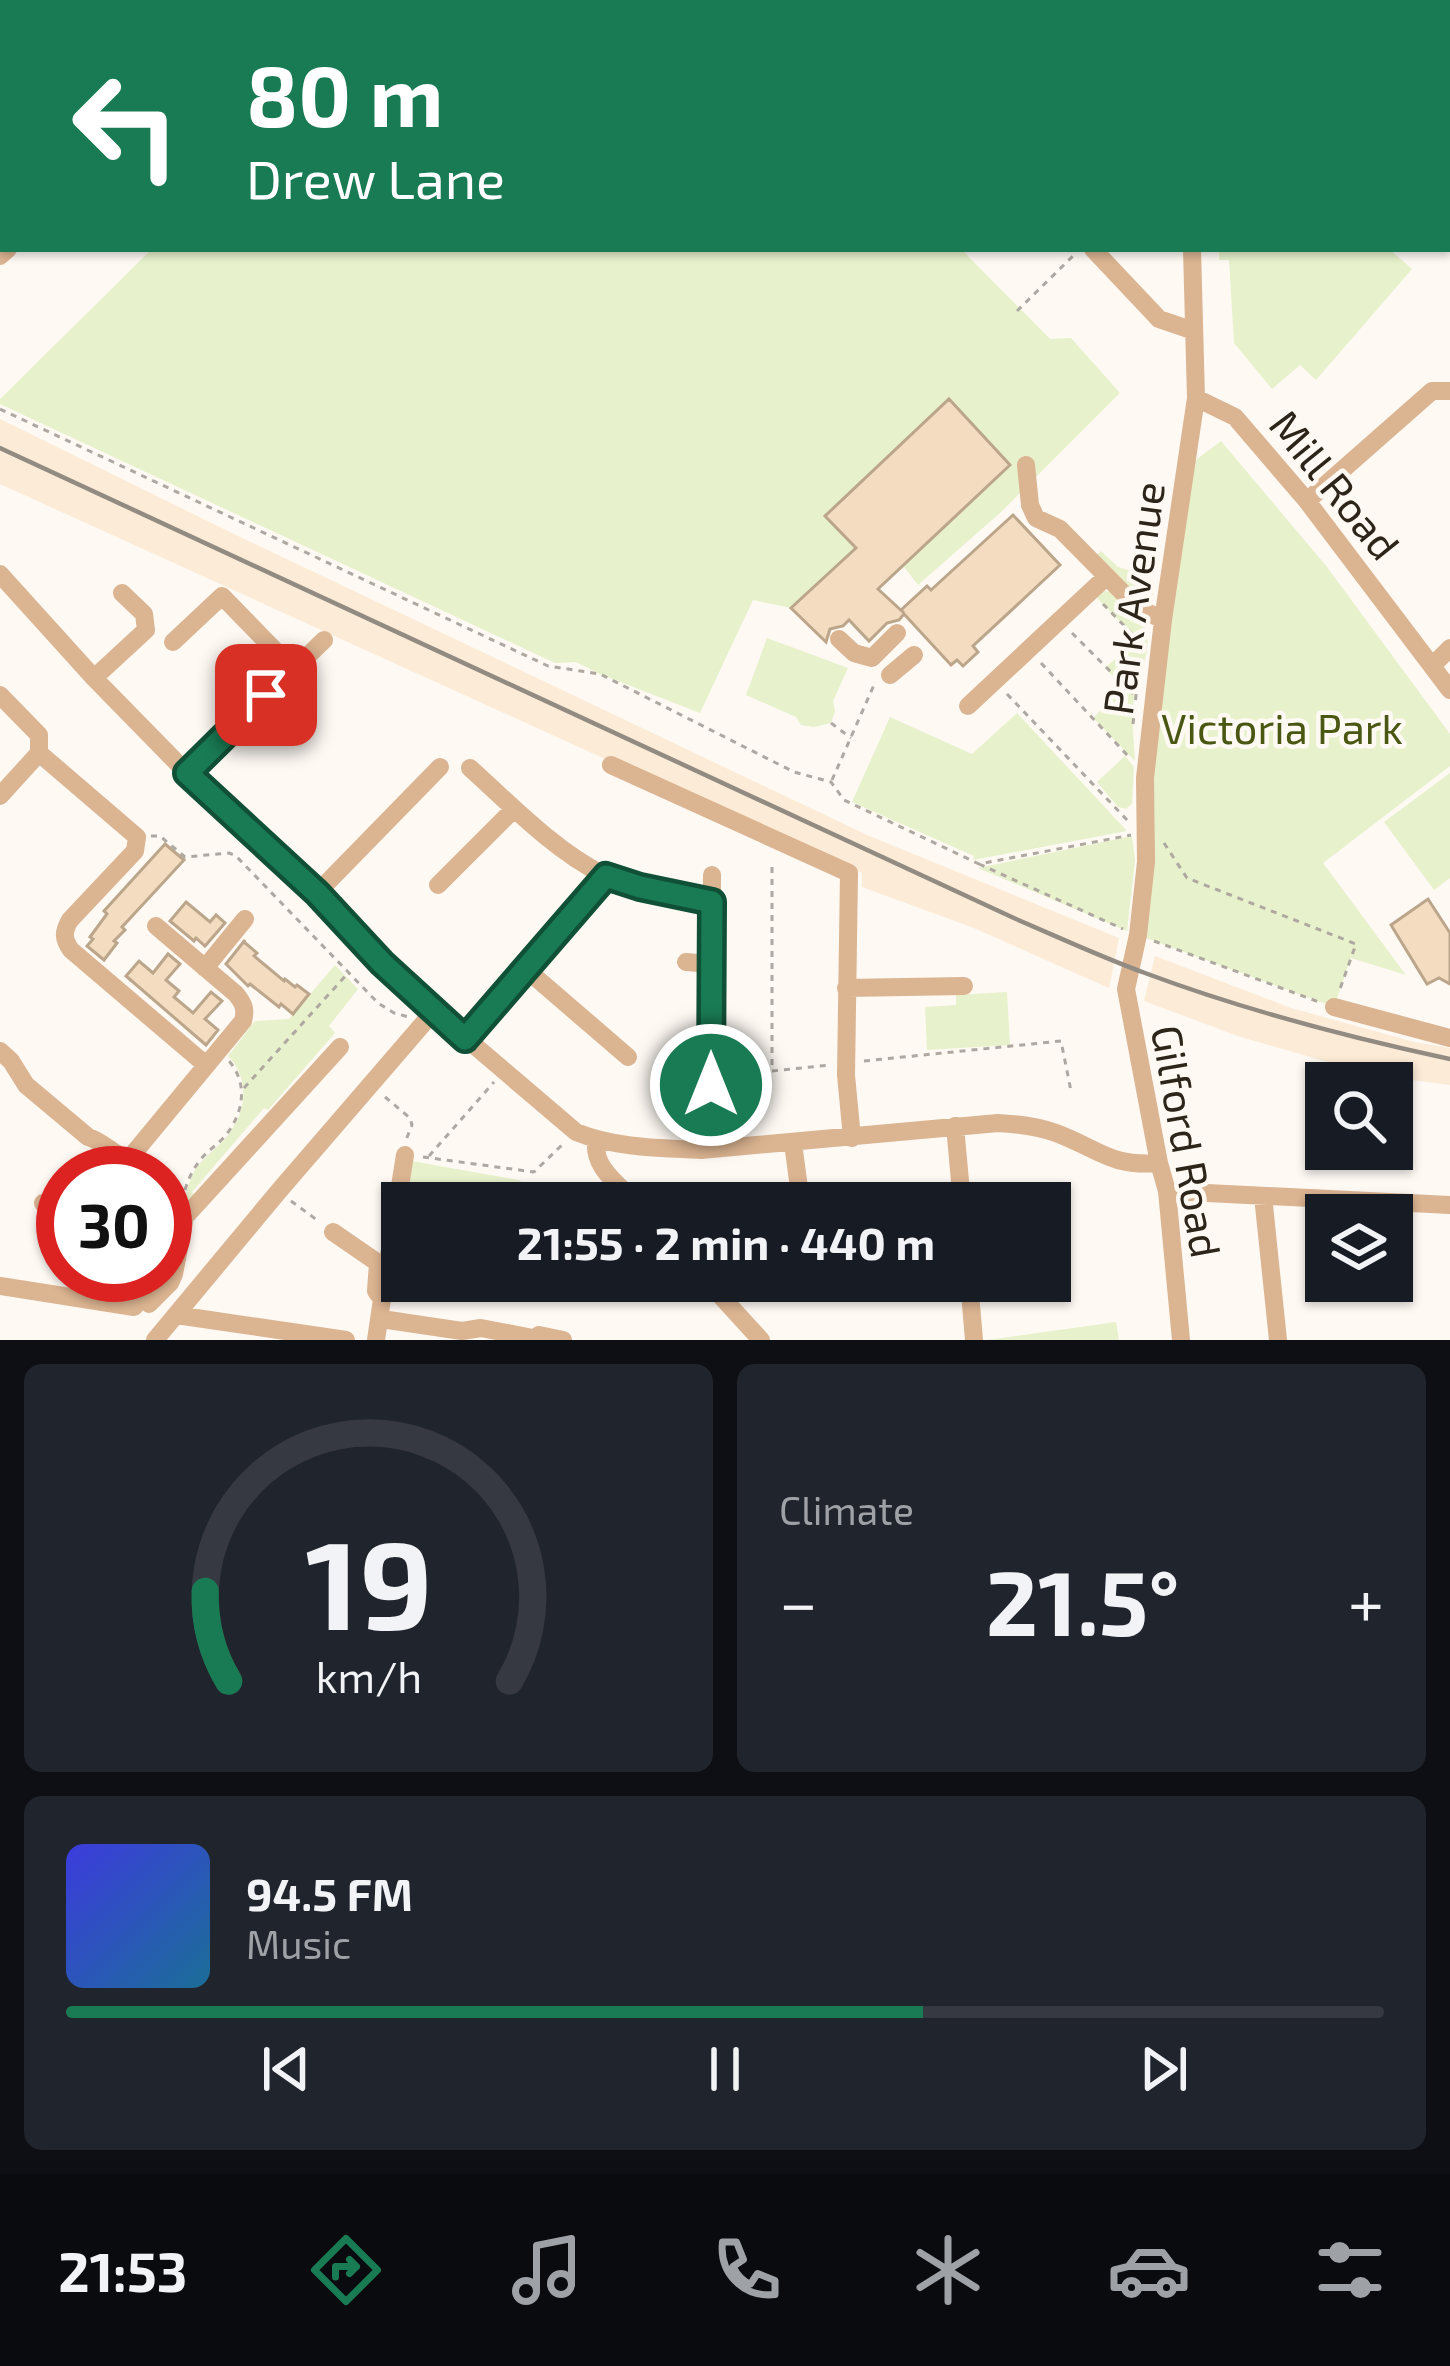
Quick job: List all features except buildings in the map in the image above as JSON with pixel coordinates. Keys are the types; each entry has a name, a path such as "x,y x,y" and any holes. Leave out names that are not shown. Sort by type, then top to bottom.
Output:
{"street":[{"path":"1096,252 1159,319 1194,331"},
{"name":"Park Avenue","path":"1136,945 1146,862 1144,778 1196,398 1192,252"},
{"path":"1307,501 1432,391 1450,391"},
{"name":"Mill Road","path":"1196,398 1235,417 1307,501 1450,690"},
{"path":"1026,465 1036,518 1060,529 1137,607 1163,620"},
{"path":"0,574 187,773 317,893 382,963 576,1132 596,1140 700,1150 998,1123 1031,1125 1060,1134 1118,1162 1159,1163"},
{"path":"968,706 1106,577"},
{"path":"94,677 146,630 144,614 122,592"},
{"path":"172,642 222,596 293,669"},
{"path":"839,639 854,653 872,658 897,633"},
{"path":"187,773 323,640"},
{"path":"1433,665 1450,648"},
{"path":"883,679 914,655"},
{"path":"0,695 39,734 39,753 0,796"},
{"path":"39,753 137,837 135,851 70,920 64,941 212,1058"},
{"path":"610,765 849,873 846,1063 852,1138"},
{"path":"317,893 440,766"},
{"path":"470,768 507,802 606,876 712,902"},
{"path":"438,885 507,802"},
{"path":"437,853 453,870"},
{"path":"712,875 711,1075 732,1065"},
{"path":"465,1039 606,876"},
{"path":"205,968 245,919"},
{"path":"147,1146 243,1021 245,1008 236,994 156,926"},
{"name":"Gilford Road","path":"1136,945 1127,1002 1167,1191 1181,1340"},
{"path":"686,962 712,964"},
{"path":"527,970 621,1051 600,1061"},
{"path":"846,988 964,986"},
{"path":"1334,1007 1450,1038"},
{"path":"166,1327 430,1008"},
{"path":"192,1209 340,1047"},
{"path":"0,1051 26,1085 88,1137 107,1146"},
{"path":"955,1126 960,1182"},
{"path":"596,1140 598,1165 615,1182"},
{"path":"793,1142 798,1182"},
{"path":"401,1182 405,1155"},
{"path":"1167,1191 1450,1205"},
{"path":"1263,1196 1278,1340"},
{"path":"334,1232 378,1263 376,1291 381,1298"},
{"path":"0,1286 36,1292"},
{"path":"102,1302 134,1307 143,1302"},
{"path":"147,1302 166,1327 346,1340"},
{"path":"376,1340 382,1302"},
{"path":"726,1302 761,1340"},
{"path":"971,1302 974,1340"},
{"path":"388,1320 563,1340"}],"path":[{"path":"1017,311 1078,252"},
{"path":"0,409 548,666 599,674 794,772 831,782 844,800 1136,945 1334,1007 1356,944 1186,878 1158,832 1145,833"},
{"path":"1090,591 1148,648"},
{"path":"1060,619 1134,695"},
{"path":"1028,649 1135,761"},
{"path":"831,782 883,679"},
{"path":"979,864 1137,834 995,681"},
{"path":"831,723 852,739"},
{"path":"137,837 160,836 185,857 236,856 378,1003 413,1018 430,1008"},
{"path":"772,867 772,1070 1061,1041 1071,1091"},
{"path":"242,1089 349,972"},
{"path":"192,1172 225,1136 240,1108 242,1089 234,1064 212,1058"},
{"path":"428,1157 504,1071"},
{"path":"370,1084 410,1118 405,1155 534,1172 576,1132"},
{"path":"296,1205 334,1232"}],"shaded area":[{"path":"0,419 867,835 1119,938 1109,988 974,928 862,887 862,873 749,820 0,484"},
{"path":"1155,956 1291,1008 1450,1048 1450,1085 1413,1080 1413,1062 1327,1062 1144,1001"}],"green space":[{"path":"149,252 964,252 1050,339 1071,338 1120,393 1000,513 918,585 904,567 886,581 856,549 791,608 753,600 700,713 576,662 555,663 0,404"},
{"path":"1219,252 1392,252 1412,269 1316,380 1300,365 1272,389 1234,343 1229,260 1219,260"},
{"name":"Victoria Park","path":"1221,441 1327,567 1450,734 1450,766 1323,863 1406,975 1351,958 1334,1007 1138,935 1145,777 1185,468"},
{"path":"1101,551 1118,567 1142,574 1153,585 1153,597 1137,595 1096,556"},
{"path":"1112,592 1146,628 1146,653 1133,710 1135,761 1093,718 1123,687 1105,668 1140,642 1095,596"},
{"path":"767,638 848,668 833,701 831,723 801,725 796,717 746,695"},
{"path":"1017,713 1127,831 973,860 974,856 852,802 890,717 972,754"},
{"path":"1125,756 1134,767 1132,804 1126,809 1118,807 1097,782"},
{"path":"1450,773 1450,878 1434,890 1384,822"},
{"path":"1132,836 1135,860 1127,931 978,868"},
{"path":"335,965 358,989 329,1026 335,1033 192,1192 195,1170 228,1135 242,1105 243,1084 228,1056 255,1021 289,1019"},
{"path":"1007,992 1010,1045 927,1050 925,1007 956,1005 956,995"},
{"path":"406,1160 521,1182 403,1182"},
{"path":"1116,1322 1119,1340 987,1340"}],"railway":[{"path":"0,448 1096,954 1258,1011 1450,1059"}],"route":[{"path":"266,695 187,773 465,1039 606,876 712,902 711,1085"}]}
